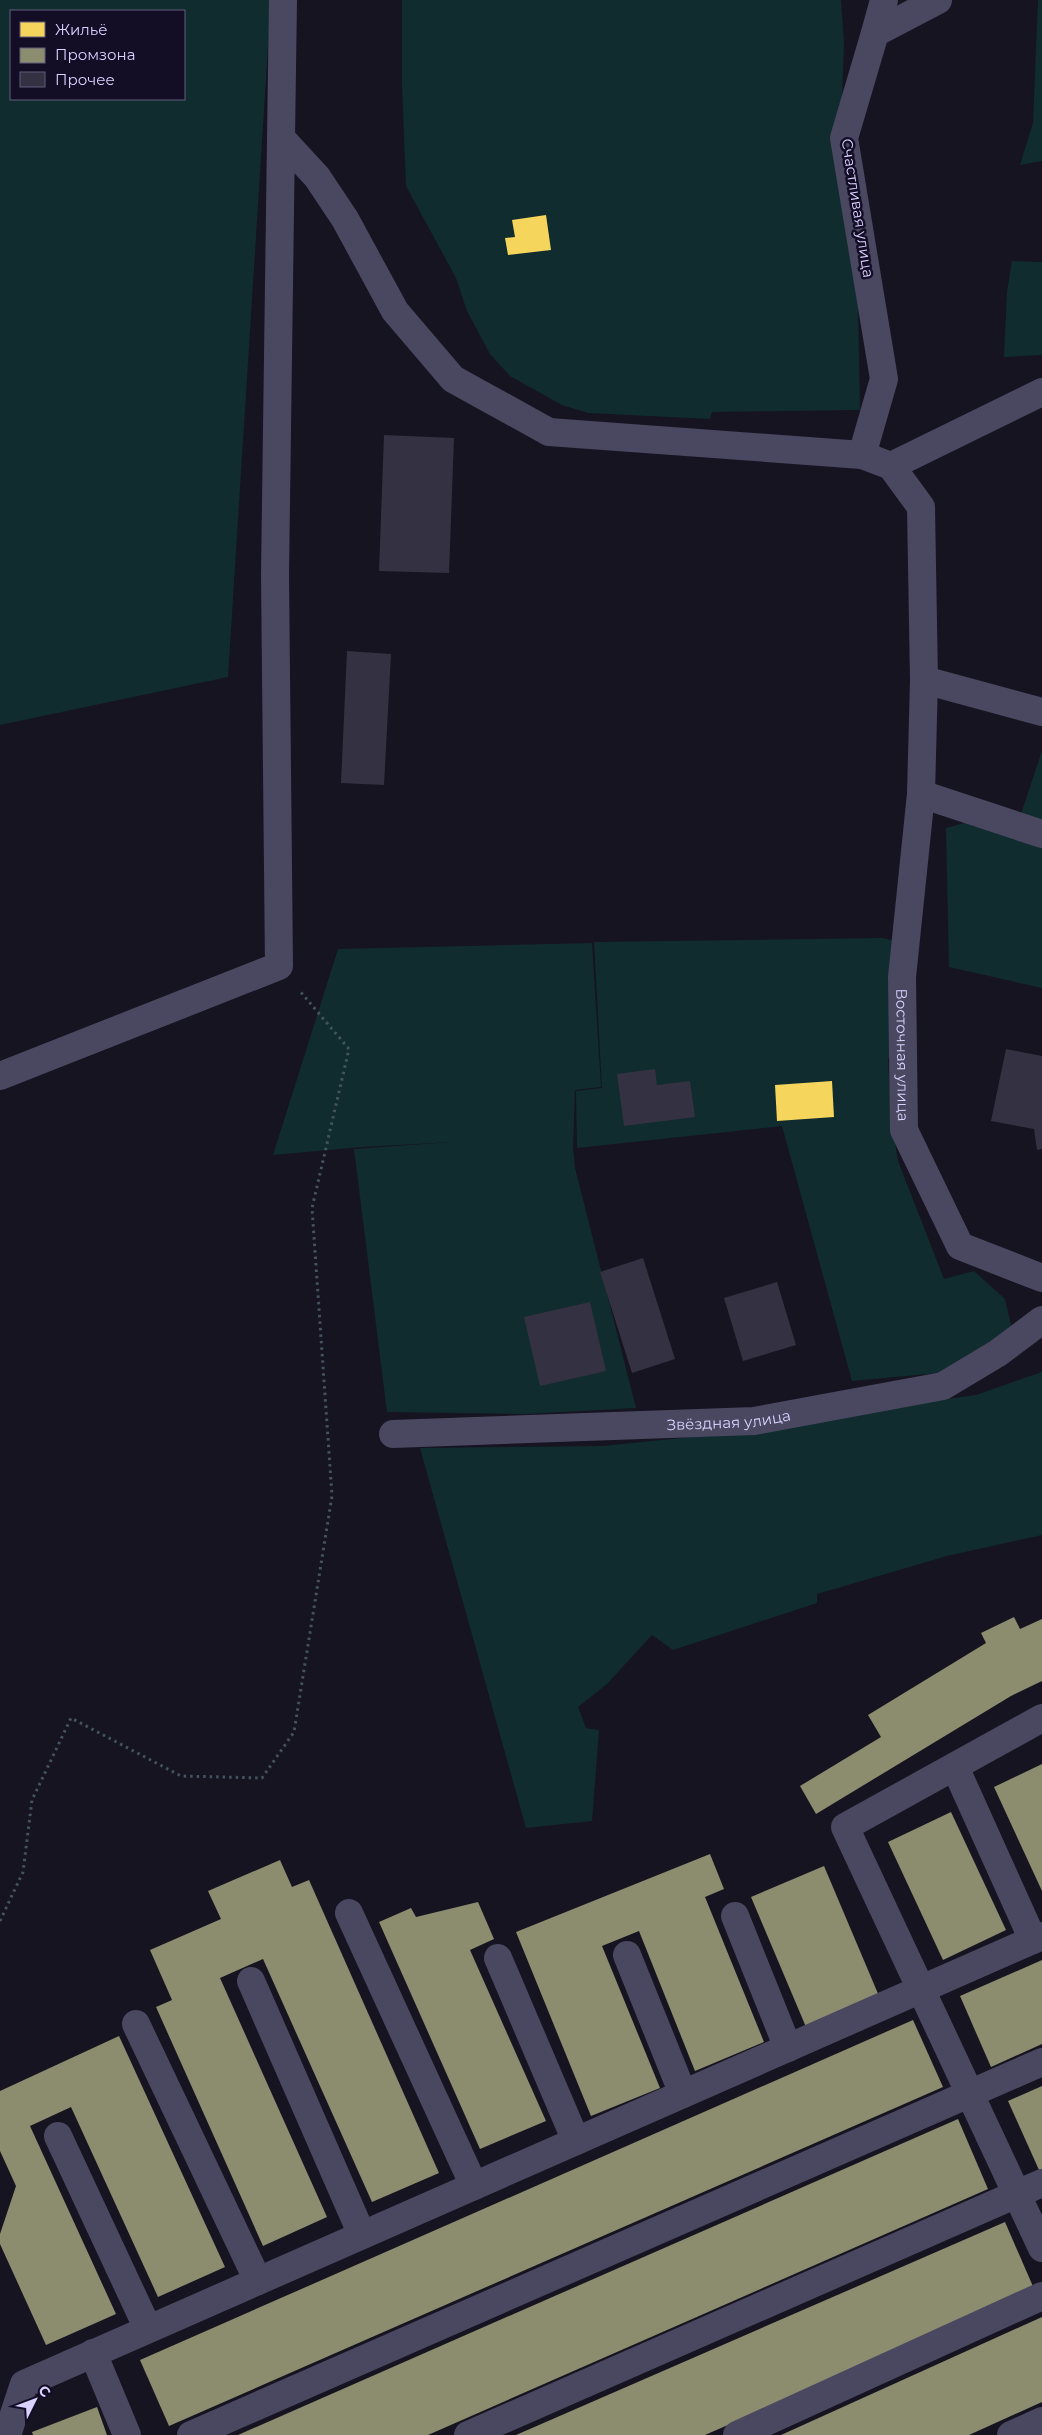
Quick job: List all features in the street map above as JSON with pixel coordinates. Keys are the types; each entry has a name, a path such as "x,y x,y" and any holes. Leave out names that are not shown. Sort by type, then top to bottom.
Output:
{"street":[{"path":"0,1076 279,966 275,575 283,0"},
{"name":"Счастливая улица","path":"862,455 884,379 844,138 884,0"},
{"path":"875,33 938,0"},
{"path":"282,138 317,177 345,219 395,311 453,379 549,432 862,455 891,466 1042,392"},
{"name":"Восточная улица","path":"891,466 921,507 924,680 921,794 902,977 904,1130 960,1246 1042,1278"},
{"path":"924,680 1042,712"},
{"path":"921,794 1042,834"},
{"name":"Звёздная улица","path":"393,1434 754,1421 943,1386 998,1353 1042,1320"},
{"path":"1042,1718 846,1827 1042,2248"},
{"path":"7,2435 24,2384 1037,1938 955,1767"},
{"path":"349,1913 474,2186"},
{"path":"735,1916 788,2048"},
{"path":"627,1955 683,2094"},
{"path":"498,1958 576,2141"},
{"path":"251,1981 362,2235"},
{"path":"136,2024 258,2281"},
{"path":"191,2435 971,2095 1042,2062"},
{"path":"58,2136 148,2329"},
{"path":"468,2435 1042,2183"},
{"path":"737,2435 1042,2296"},
{"path":"93,2353 127,2435"},
{"path":"1011,2435 1042,2421"}],"path":[{"path":"0,1921 24,1872 32,1800 71,1718 181,1776 262,1778 294,1732 332,1496 312,1208 349,1049 279,966"}],"green space":[{"path":"0,0 271,0 228,677 0,725"},
{"path":"402,0 841,0 844,43 842,99 857,254 860,410 712,412 710,419 588,413 562,405 510,376 490,354 467,311 456,278 406,186 402,84"},
{"path":"1038,0 1042,0 1042,161 1020,165 1033,123"},
{"path":"1012,261 1042,262 1042,355 1004,357 1007,292"},
{"path":"1042,751 1042,820 1021,814"},
{"path":"964,823 1042,844 1042,988 949,967 946,828"},
{"path":"882,938 909,944 908,1057 888,1058 891,1119 898,1161 944,1279 974,1271 1005,1299 1011,1325 1000,1352 959,1371 852,1381 782,1126 577,1148 576,1091 602,1088 594,942"},
{"path":"592,943 601,1087 575,1090 573,1148 575,1168 636,1408 526,1414 387,1412 354,1149 452,1142 362,1147 273,1155 338,949"},
{"path":"1042,1372 1042,1535 947,1556 817,1594 817,1603 673,1650 652,1635 607,1684 578,1707 586,1728 599,1730 592,1821 526,1828 420,1448 603,1446 721,1434 727,1436 917,1403 976,1395"}],"building: Жильё":[{"path":"546,215 551,250 508,255 505,238 515,237 512,220"},
{"path":"832,1081 834,1117 777,1121 775,1085"}],"building: Промзона":[{"path":"1014,1617 1020,1629 1042,1619 1042,1681 1011,1696 816,1814 800,1786 881,1737 868,1715 986,1643 981,1633"},
{"path":"1042,1764 1042,1891 994,1787"},
{"path":"951,1812 1006,1930 943,1960 888,1842"},
{"path":"710,1854 724,1889 705,1897 764,2042 695,2071 639,1931 602,1946 660,2088 591,2116 516,1932"},
{"path":"280,1860 292,1887 309,1880 439,2173 372,2202 263,1959 220,1978 327,2217 263,2246 156,2007 172,2000 150,1950 221,1919 208,1891"},
{"path":"824,1866 879,1996 806,2027 751,1897"},
{"path":"478,1902 494,1939 470,1950 546,2121 480,2149 379,1922 411,1908 416,1917"},
{"path":"1042,1960 1042,2044 991,2067 960,1996"},
{"path":"913,2020 943,2087 169,2426 140,2360"},
{"path":"119,2036 225,2267 158,2297 71,2107 30,2126 116,2314 46,2345 0,2244 0,2234 16,2186 0,2151 0,2091"},
{"path":"1042,2086 1042,2169 1039,2170 1008,2101"},
{"path":"958,2119 988,2189 428,2435 238,2435"},
{"path":"1005,2222 1035,2291 705,2435 516,2435"},
{"path":"1042,2317 1042,2402 969,2435 781,2435"},
{"path":"97,2407 107,2435 33,2435 32,2432"}],"building: Прочее":[{"path":"384,435 454,438 449,573 379,571"},
{"path":"347,651 391,654 384,785 341,783"},
{"path":"1006,1049 1042,1056 1042,1149 1037,1150 1034,1129 991,1121"},
{"path":"655,1069 657,1085 690,1081 695,1117 624,1126 617,1074"},
{"path":"643,1258 675,1359 632,1373 600,1272"},
{"path":"777,1282 796,1345 743,1361 724,1298"},
{"path":"590,1302 606,1371 540,1386 524,1317"}]}
